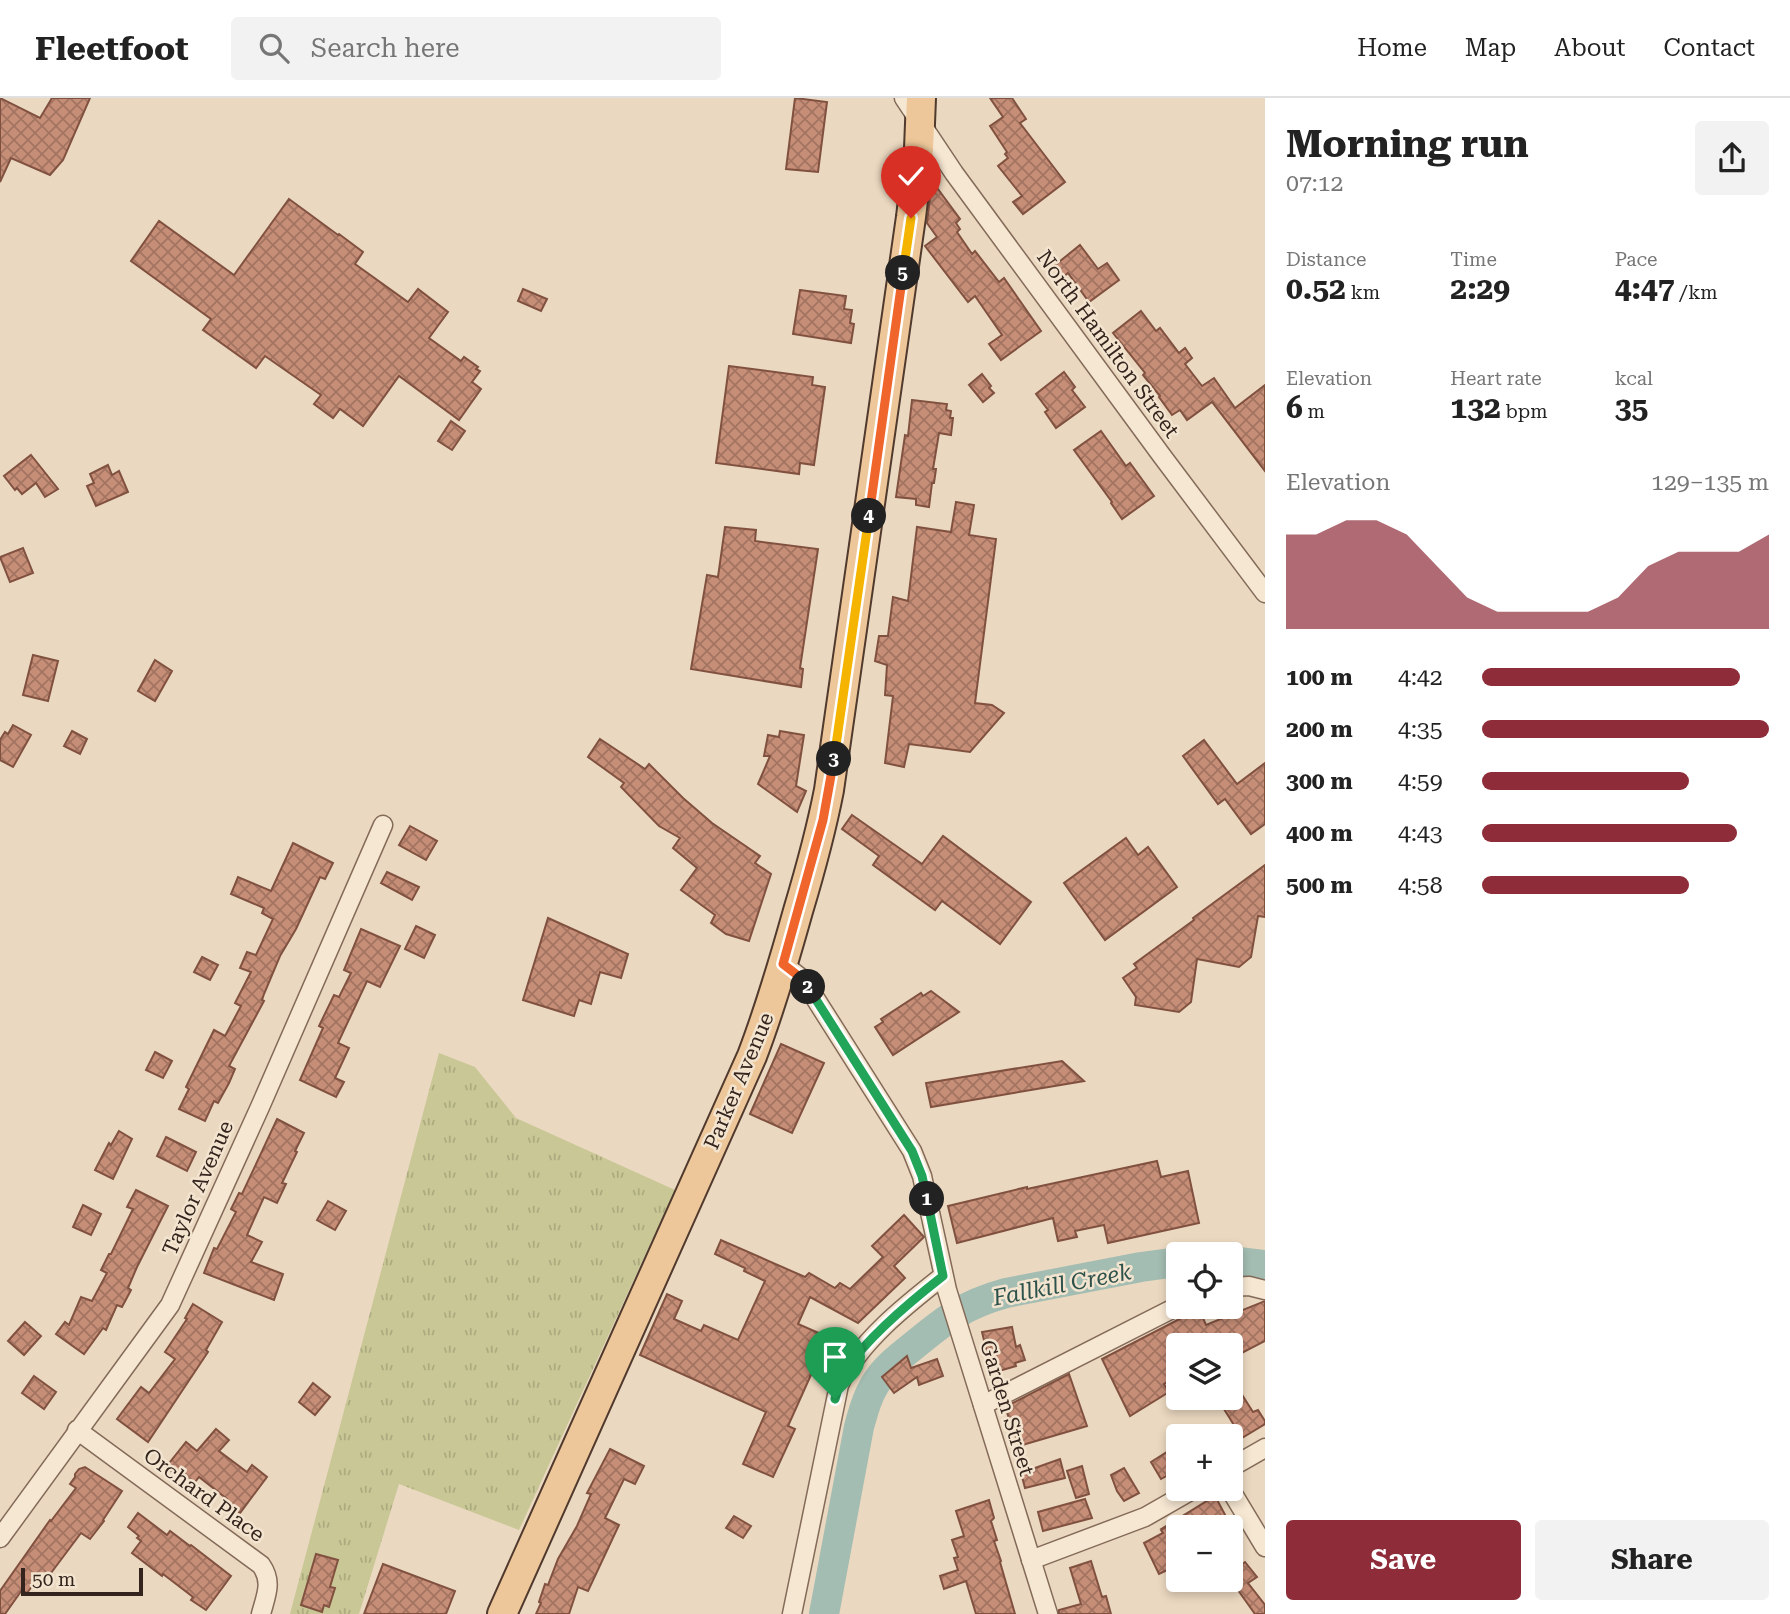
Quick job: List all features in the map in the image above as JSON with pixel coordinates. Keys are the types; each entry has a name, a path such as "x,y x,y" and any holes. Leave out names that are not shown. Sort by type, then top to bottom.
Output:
{"main road":[{"name":"Parker Avenue","path":"502,1614 747,1068 783,964 823,820 912,206 919,149 915,105"}],"street":[{"name":"North Hamilton Street","path":"915,105 940,153 970,195 1265,593"},
{"name":"Taylor Avenue","path":"0,1538 170,1305 383,825"},
{"name":"Garden Street","path":"783,964 808,987 912,1151 922,1176 943,1276 1048,1614"},
{"path":"792,1614 838,1385 846,1369 883,1328 943,1276"},
{"path":"1243,1286 1265,1290"},
{"path":"982,1405 1166,1312"},
{"name":"Orchard Place","path":"78,1430 261,1565 267,1574 268,1584 261,1614"},
{"path":"1243,1461 1265,1448"},
{"path":"1031,1560 1145,1517 1173,1501"},
{"path":"1237,1501 1265,1547"}],"green space":[{"path":"439,1053 475,1067 516,1118 675,1190 519,1530 399,1484 359,1614 290,1614"}],"building":[{"path":"0,98 40,118 52,98 90,98 63,160 50,175 11,158 0,182"},
{"path":"795,98 827,102 818,172 786,169"},
{"path":"990,98 1012,98 1026,119 1020,123 1065,182 1023,214 1013,202 1022,196 998,166 1008,158 990,126 1003,117"},
{"path":"935,185 960,219 956,223 960,229 957,232 972,254 975,251 999,282 1004,278 1041,331 1001,360 989,344 1002,335 975,296 968,302 925,246 937,237 927,223 931,188"},
{"path":"289,199 363,252 355,264 408,302 418,289 448,312 429,338 461,361 464,357 480,371 472,382 481,389 459,420 399,376 363,426 340,409 333,418 314,404 321,395 265,356 256,368 203,330 211,319 131,261 159,221 234,275"},
{"path":"1080,245 1098,269 1107,263 1119,280 1089,302 1068,273 1063,277 1054,266"},
{"path":"523,289 547,299 541,311 518,301"},
{"path":"800,290 846,296 844,309 852,310 850,323 854,324 851,343 793,334"},
{"path":"1141,311 1156,331 1160,328 1179,353 1185,348 1192,358 1185,364 1202,386 1214,378 1235,408 1265,385 1265,471 1212,402 1187,420 1180,410 1172,415 1143,375 1145,373 1113,333"},
{"path":"729,366 813,377 812,385 825,387 814,465 800,463 799,474 716,463"},
{"path":"1064,372 1075,387 1072,390 1085,407 1056,428 1045,412 1048,410 1036,394"},
{"path":"982,374 994,393 983,402 969,385"},
{"path":"912,400 947,404 946,410 951,411 950,418 953,418 951,435 939,433 929,507 916,505 916,499 896,497"},
{"path":"451,421 465,431 452,450 438,441"},
{"path":"1101,431 1126,466 1130,463 1154,496 1122,519 1074,450"},
{"path":"31,455 58,489 45,497 36,483 22,494 17,488 15,490 4,476"},
{"path":"108,465 112,475 119,471 128,492 96,506 87,486 94,483 90,474"},
{"path":"956,502 974,505 969,535 996,539 975,703 992,705 1004,713 970,752 909,744 904,767 885,763 893,696 885,695 887,665 875,661 879,636 888,636 893,597 908,601 917,527 951,532"},
{"path":"725,527 756,530 755,541 818,549 800,668 803,669 801,687 691,669 707,575 718,577"},
{"path":"23,548 33,573 10,582 0,557"},
{"path":"33,655 58,661 48,701 23,695"},
{"path":"155,660 172,671 155,701 138,691"},
{"path":"13,725 31,735 13,767 0,760 0,740 5,732 8,734"},
{"path":"72,731 87,739 80,754 64,746"},
{"path":"780,731 804,735 796,786 806,791 797,812 758,784 770,756 764,756 768,735 779,737"},
{"path":"600,739 645,769 649,764 712,823 760,856 755,863 771,874 749,941 726,934 711,923 715,915 681,890 697,868 673,848 680,838 659,826 621,787 624,783 588,757"},
{"path":"1204,740 1237,784 1265,763 1265,824 1251,834 1225,799 1218,804 1183,756"},
{"path":"852,815 922,864 943,836 1031,902 1000,944 942,901 935,910 873,865 879,856 842,829"},
{"path":"410,826 437,841 426,860 399,845"},
{"path":"1126,838 1138,855 1148,847 1177,887 1105,940 1064,883"},
{"path":"293,843 333,863 325,879 320,877 280,956 264,994 264,1001 229,1066 235,1069 229,1083 218,1103 214,1101 205,1121 179,1109 189,1089 186,1087 214,1030 225,1036 241,1006 235,1003 251,972 240,968 247,952 256,955 273,919 262,913 264,908 231,894 238,877 271,891"},
{"path":"1265,865 1265,917 1258,916 1251,957 1239,967 1197,959 1191,1002 1179,1012 1135,1005 1136,997 1123,978 1137,968 1134,964"},
{"path":"387,872 419,887 412,900 381,883"},
{"path":"548,918 628,954 621,978 600,972 591,1004 579,1000 574,1016 523,1000"},
{"path":"416,926 435,935 424,958 405,949"},
{"path":"361,929 400,946 380,987 367,981 338,1043 349,1048 335,1078 344,1082 336,1097 300,1080 323,1028 319,1026 334,995 339,997 351,973 344,970"},
{"path":"202,957 218,965 210,980 194,972"},
{"path":"931,991 959,1012 893,1055 875,1027 883,1022 881,1019 921,993 923,996"},
{"path":"781,1044 824,1063 792,1133 750,1114"},
{"path":"155,1052 172,1061 163,1078 146,1070"},
{"path":"1062,1061 1084,1081 931,1107 926,1083"},
{"path":"277,1119 304,1133 282,1183 286,1184 277,1203 264,1197 247,1235 262,1242 251,1262 283,1274 274,1300 204,1273 214,1248 217,1249 236,1212 231,1209 239,1193 242,1194"},
{"path":"119,1131 132,1139 113,1179 95,1170 109,1143 111,1145"},
{"path":"166,1137 196,1152 187,1171 157,1156"},
{"path":"1157,1161 1161,1177 1188,1171 1199,1223 1108,1243 1104,1225 1075,1231 1077,1237 1058,1241 1053,1218 957,1243 948,1206"},
{"path":"136,1190 168,1206 137,1267 128,1288 131,1290 122,1307 117,1305 106,1330 103,1328 84,1354 56,1334 65,1322 69,1325 81,1297 92,1301 107,1273 101,1270 133,1209 127,1207"},
{"path":"328,1201 346,1211 335,1230 317,1220"},
{"path":"83,1205 101,1214 91,1235 73,1227"},
{"path":"904,1215 924,1237 894,1266 905,1278 858,1323 810,1297 798,1324 828,1337 788,1426 795,1429 773,1477 743,1464 766,1412 640,1355 667,1294 682,1301 674,1319 701,1331 704,1325 738,1340 765,1281 715,1254 721,1240 805,1277 809,1273 835,1288 840,1283 850,1289 883,1257 872,1246"},
{"path":"1265,1301 1265,1341 1243,1352 1243,1333 1166,1333 1166,1394 1130,1416 1102,1359 1180,1319 1203,1319 1206,1325 1221,1319 1243,1319 1243,1310"},
{"path":"193,1304 222,1322 206,1350 208,1352 148,1442 117,1419 141,1387 149,1393 175,1359 165,1352 187,1319 185,1318"},
{"path":"25,1322 41,1336 24,1355 8,1341"},
{"path":"1012,1327 1016,1347 1020,1345 1025,1360 1015,1363 1016,1366 992,1373 982,1332"},
{"path":"907,1356 911,1368 937,1359 943,1376 919,1385 917,1377 894,1393 882,1377"},
{"path":"1069,1374 1087,1426 1019,1446 1005,1407"},
{"path":"34,1376 56,1392 44,1409 22,1393"},
{"path":"313,1383 330,1397 315,1415 299,1402"},
{"path":"1243,1396 1253,1412 1258,1410 1265,1421 1265,1424 1243,1437 1243,1424 1233,1424 1225,1410 1243,1410"},
{"path":"216,1429 229,1440 219,1451 247,1472 252,1465 267,1477 240,1513 199,1477 191,1487 166,1467 186,1442 197,1451"},
{"path":"610,1449 644,1466 635,1484 624,1479 605,1518 619,1525 588,1591 578,1587 569,1614 536,1614 545,1584 548,1585 558,1559 577,1526 591,1494 587,1493"},
{"path":"1166,1453 1166,1476 1161,1479 1151,1462"},
{"path":"1060,1459 1065,1478 1025,1488 1021,1473"},
{"path":"1082,1466 1089,1494 1076,1498 1067,1471"},
{"path":"85,1467 122,1491 90,1539 81,1533 45,1581 39,1577 27,1593 22,1590 5,1614 0,1614 0,1591 76,1488 70,1484 79,1469"},
{"path":"1124,1468 1139,1493 1124,1501 1111,1475"},
{"path":"1085,1499 1092,1518 1043,1531 1038,1512"},
{"path":"989,1500 994,1518 991,1521 997,1540 994,1541 1015,1614 976,1614 966,1581 944,1589 940,1576 958,1570 954,1558 958,1557 952,1540 964,1536 956,1511"},
{"path":"1207,1501 1218,1501 1225,1515 1184,1515"},
{"path":"138,1513 167,1535 170,1531 191,1545 231,1576 206,1610 191,1600 193,1597 132,1553 141,1541 128,1527"},
{"path":"734,1516 751,1526 743,1538 726,1528"},
{"path":"1166,1526 1166,1571 1159,1574 1144,1543 1163,1533"},
{"path":"316,1554 338,1560 330,1587 335,1588 329,1607 324,1605 322,1612 301,1605"},
{"path":"1091,1561 1102,1597 1106,1596 1111,1614 1059,1614 1059,1610 1081,1604 1070,1568"},
{"path":"1245,1562 1257,1577 1248,1583 1265,1605 1265,1614 1255,1614 1239,1592 1243,1592"},
{"path":"383,1564 455,1591 446,1614 364,1614"}],"waterway":[{"name":"Fallkill Creek","path":"1243,1262 1265,1265"},
{"name":"Fallkill Creek","path":"824,1614 859,1427 871,1391 891,1365 945,1321 966,1308 991,1298 1166,1264"}],"route":[{"path":"835,1399 838,1385 856,1357 899,1313 943,1276 922,1176 912,1151 808,987 783,964 829,790 911,218"}]}
